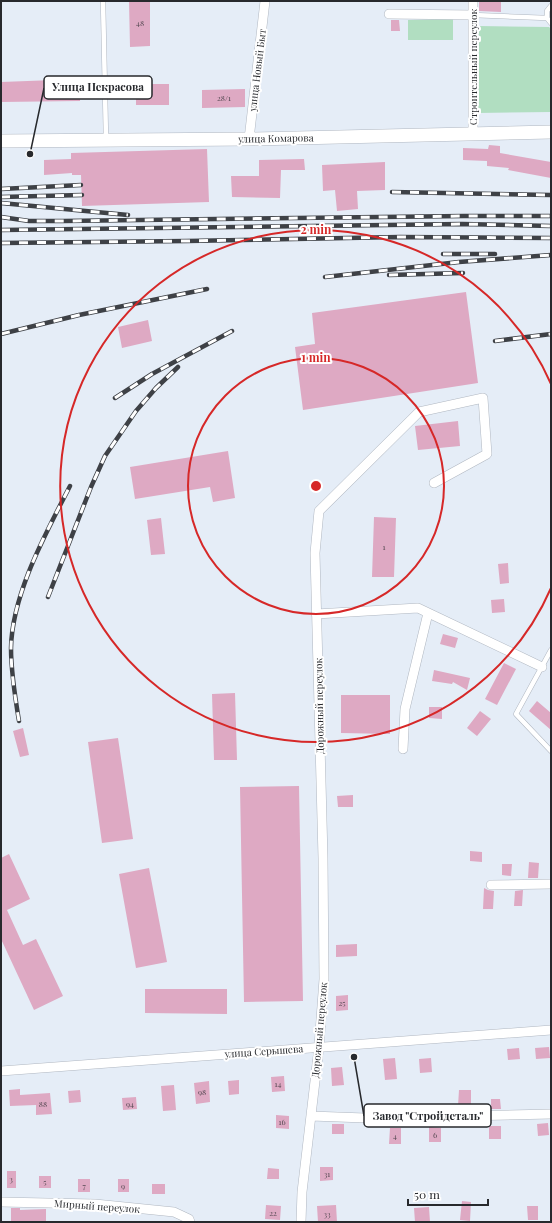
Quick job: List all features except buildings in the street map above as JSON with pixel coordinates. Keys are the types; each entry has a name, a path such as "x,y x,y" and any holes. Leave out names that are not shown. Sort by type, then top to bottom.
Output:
{"main road":[{"name":"улица Комарова","path":"1,141 248,139 551,132"}],"street":[{"name":"улица Новый Быт","path":"248,139 265,1"},
{"name":"Строительный переулок","path":"473,1 473,134"},
{"path":"389,14 473,15"},
{"name":"Дорожный переулок","path":"301,1222 302,1192 319,1047 324,979 323,858 315,553 319,511 419,412 482,398 487,454 434,483"},
{"path":"316,614 418,608 542,667"},
{"path":"403,749 405,709 428,613"},
{"path":"491,885 551,884"},
{"name":"улица Серышева","path":"1,1070 551,1030"},
{"path":"311,1116 365,1118 551,1114"},
{"name":"Мирный переулок","path":"1,1202 95,1204 174,1212 189,1219 190,1222"}],"lane":[{"path":"103,1 106,140"},
{"path":"551,6 547,10 547,18 551,23"},
{"path":"473,15 547,18"},
{"path":"551,650 516,714 551,751"}],"green space":[{"path":"453,19 453,40 408,40 408,20"},
{"path":"479,26 549,27 551,29 551,112 477,113"}],"railway":[{"path":"1,189 81,185"},
{"path":"392,192 551,195"},
{"path":"1,197 82,195"},
{"path":"1,203 128,215"},
{"path":"1,217 29,221 63,221 551,216"},
{"path":"1,230 462,224 551,226"},
{"path":"1,243 400,237 551,238"},
{"path":"443,254 495,254"},
{"path":"325,277 459,262 551,255"},
{"path":"389,275 463,273"},
{"path":"1,334 79,315 207,289"},
{"path":"115,398 152,374 232,331"},
{"path":"495,341 551,334"},
{"path":"48,597 91,487 105,456 136,411 156,388 178,367"},
{"path":"19,721 12,675 11,657 13,627 17,607 32,564 70,486"}],"place":[{"name":"Улица Некрасова","path":"30,154"},
{"name":"Завод \"Стройдеталь\"","path":"354,1057"}]}
